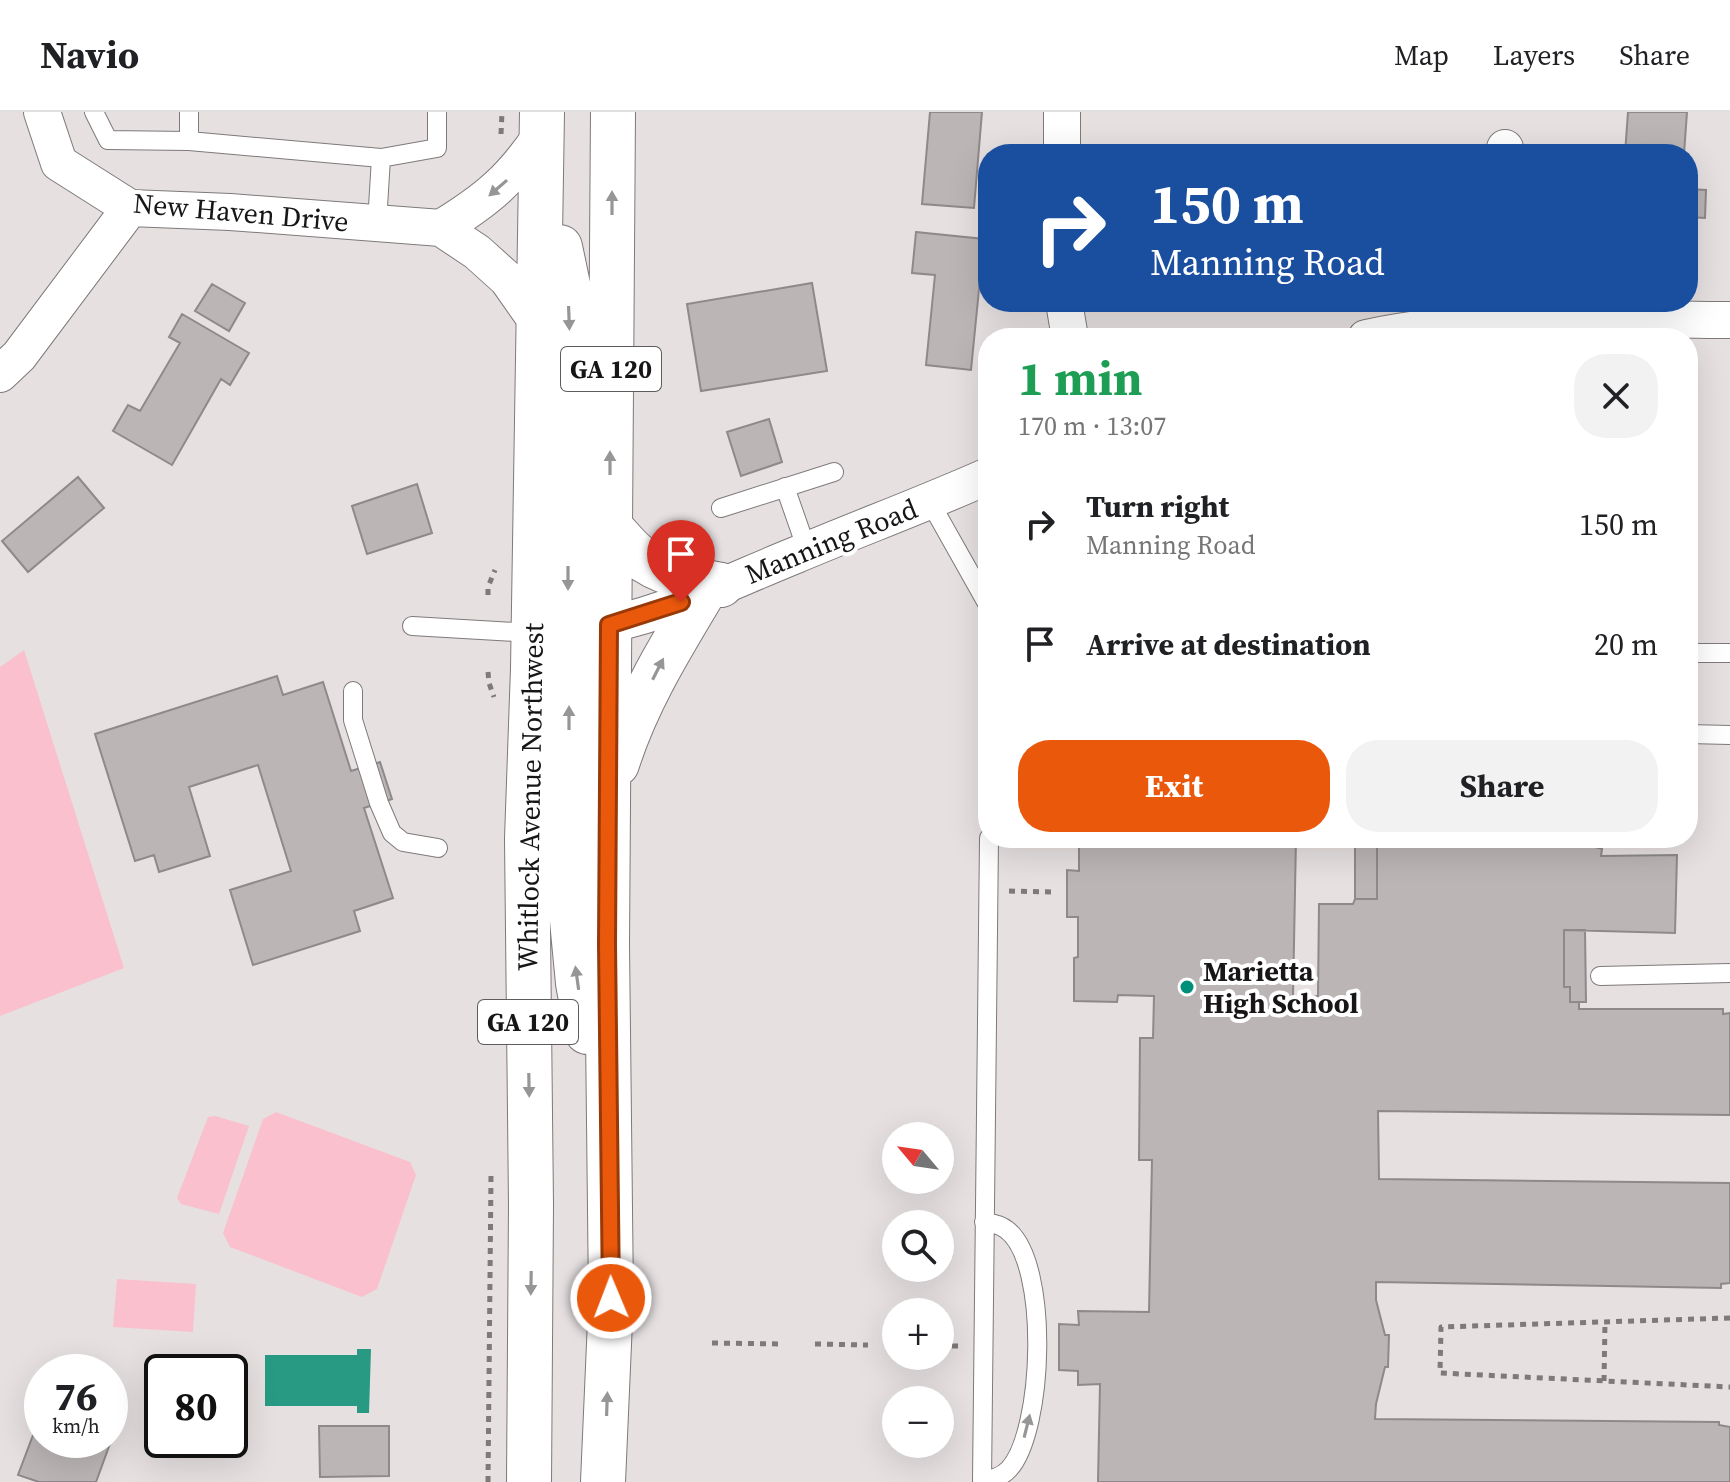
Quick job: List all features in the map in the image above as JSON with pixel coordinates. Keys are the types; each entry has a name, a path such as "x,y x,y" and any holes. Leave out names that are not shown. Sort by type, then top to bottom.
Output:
{"highway":[{"name":"Whitlock Avenue Northwest","path":"529,1482 531,1205 527,839 570,629 610,527 613,112"},
{"name":"Whitlock Avenue Northwest","path":"542,123 538,323 570,629 608,793 611,1298 603,1482"},
{"path":"541,188 560,246 568,285 571,394 568,879 572,932 587,1029 608,1108"},
{"path":"608,793 640,706 669,648 712,589 638,556 610,527"}],"street":[{"name":"New Haven Drive","path":"42,112 59,163 130,208 441,228 477,252 507,279 538,323"},
{"path":"1062,112 1062,144"},
{"path":"441,228 502,185 523,161 542,123"},
{"path":"0,374 19,356 130,208"},
{"path":"1418,328 1501,312"},
{"path":"1531,312 1730,320"},
{"name":"Manning Road","path":"570,629 660,611 978,480"}],"lane":[{"path":"94,112 108,140 189,141 381,158 437,148 437,112"},
{"path":"189,112 189,141"},
{"path":"377,223 381,158"},
{"path":"721,508 834,472"},
{"path":"785,487 807,550"},
{"path":"930,502 978,587"},
{"path":"412,626 570,629"},
{"path":"1698,653 1730,653"},
{"path":"353,691 353,720 379,803 392,833 403,842 438,848"},
{"path":"1698,734 1730,735"},
{"path":"984,1222 1006,1229 1021,1247 1036,1306 1038,1347 1032,1405 1019,1452 1007,1472 982,1482 984,1222 989,848"},
{"path":"1600,976 1730,973"}],"path":[{"path":"988,891 1054,892"},
{"path":"1730,1318 1441,1327 1440,1358 1440,1373 1730,1387"},
{"path":"1604,1381 1605,1322"},
{"path":"712,1343 783,1344"},
{"path":"815,1344 868,1345"},
{"path":"954,1346 963,1346"}],"shaded area":[{"path":"24,650 124,968 0,1016 0,667"},
{"path":"276,1112 410,1162 416,1175 377,1289 362,1297 230,1247 223,1233 263,1119"},
{"path":"215,1116 249,1126 219,1214 181,1204 177,1198 208,1117"},
{"path":"117,1279 196,1284 193,1332 113,1327"},
{"path":"357,1349 371,1349 369,1413 357,1413 357,1406 265,1406 265,1355 357,1355"}],"building":[{"path":"930,112 982,112 974,208 922,204"},
{"path":"1628,112 1687,112 1685,144 1626,144"},
{"path":"1698,190 1706,190 1705,218 1698,218"},
{"path":"916,232 978,238 978,299 971,370 926,365 935,275 912,273"},
{"path":"812,283 827,371 701,391 687,304"},
{"path":"212,284 245,303 229,331 195,311"},
{"path":"182,314 249,353 230,385 221,379 172,465 113,431 128,405 140,411 180,343 169,337"},
{"path":"769,419 782,462 741,476 727,432"},
{"path":"78,477 104,508 28,572 2,541"},
{"path":"417,484 432,533 367,554 352,506"},
{"path":"277,676 283,695 323,682 351,771 380,762 392,799 364,808 393,898 354,911 360,931 253,965 230,890 291,871 258,765 189,787 210,856 159,872 154,855 135,861 95,734"},
{"path":"1079,848 1296,848 1293,996 1318,996 1319,904 1353,904 1355,899 1377,899 1377,848 1599,848 1602,849 1601,856 1677,855 1675,933 1564,930 1564,987 1570,987 1570,1002 1579,1002 1579,1009 1723,1009 1723,1014 1730,1013 1730,1115 1378,1111 1379,1179 1730,1183 1730,1283 1721,1284 1721,1288 1376,1282 1376,1300 1385,1335 1389,1335 1388,1367 1385,1367 1375,1419 1719,1422 1719,1425 1730,1427 1730,1482 1098,1482 1100,1384 1078,1385 1078,1371 1059,1370 1059,1324 1079,1325 1078,1311 1149,1312 1152,1160 1139,1160 1140,1038 1153,1038 1154,996 1118,995 1117,1002 1074,1001 1078,917 1067,917 1067,870 1079,871"},
{"path":"1355,848 1377,848 1377,899 1355,899"},
{"path":"1564,930 1585,930 1586,1002 1570,1002 1570,987 1564,987"},
{"path":"319,1426 389,1426 389,1476 320,1477"},
{"path":"24,1458 105,1458 96,1482 39,1482 18,1475"}],"place":[{"name":"Marietta High School","path":"1187,987"}],"route":[{"path":"611,1298 607,944 609,625 681,602"}]}
